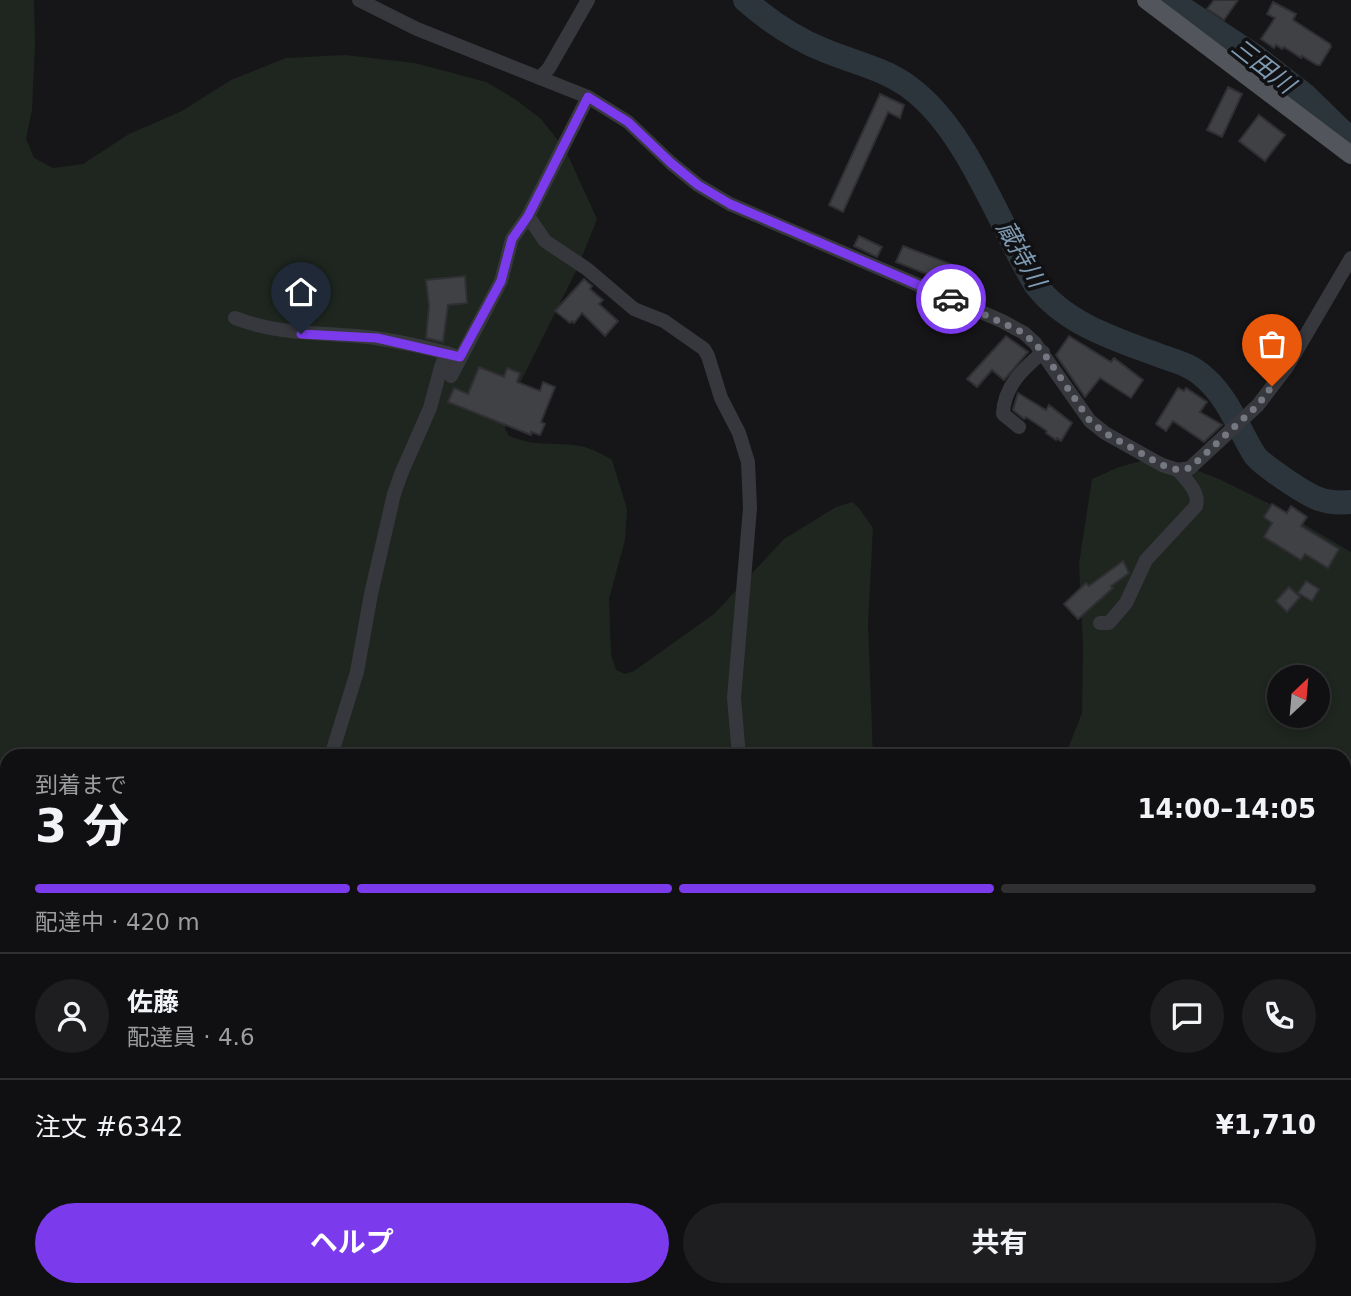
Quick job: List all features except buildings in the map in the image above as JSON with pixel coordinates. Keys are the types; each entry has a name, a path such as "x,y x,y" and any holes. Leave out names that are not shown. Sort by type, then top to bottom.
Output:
{"main road":[{"path":"1146,0 1351,155"}],"street":[{"path":"359,0 417,29 588,97 628,122 698,185 730,204 1002,321 1024,333 1043,352 1090,421 1105,433 1162,465 1178,470 1190,468 1258,405 1287,367 1351,258"},
{"path":"540,78 549,68 588,0"},
{"path":"333,749 353,688 375,575 397,484 430,408 441,367 454,355 501,281 512,239 528,216 588,97"},
{"path":"528,216 545,240 595,275 634,309 673,326 704,349 721,397 739,433 748,462 750,508 734,698 738,749"},
{"path":"235,318 250,324 301,334 377,338 454,355"},
{"path":"1019,427 1003,414 1007,395 1022,370 1043,352"},
{"path":"451,376 454,355"},
{"path":"1100,623 1109,623 1126,603 1146,560 1196,506 1198,499 1195,491 1178,470"}],"shaded area":[{"path":"0,0 34,0 32,110 26,139 34,158 53,168 83,164 129,134 182,111 231,80 286,58 345,55 415,63 486,82 541,119 565,149 597,219 578,267 510,403 505,429 509,436 523,441 583,447 612,460 627,509 625,540 609,599 611,655 616,670 625,674 634,671 714,614 784,539 836,507 852,502 873,528 868,624 873,749 0,749"},
{"path":"1160,456 1219,479 1270,504 1351,552 1351,749 1068,749 1082,713 1083,647 1079,564 1092,479 1119,467"}],"waterway":[{"name":"蔵持川","path":"745,0 804,41 879,71 909,87 930,105 965,152 1021,260 1047,298 1091,328 1195,370 1221,395 1254,454 1265,465 1319,499 1351,502"},
{"name":"三田川","path":"1170,0 1255,56 1306,96 1351,140"}],"way so far":[{"path":"951,299 1024,333 1043,352 1090,421 1105,433 1162,465 1178,470 1190,468 1258,405 1272,386"}],"route":[{"path":"301,334 377,338 460,357 501,281 512,239 528,216 588,97 628,122 698,185 730,204 951,299"}]}
